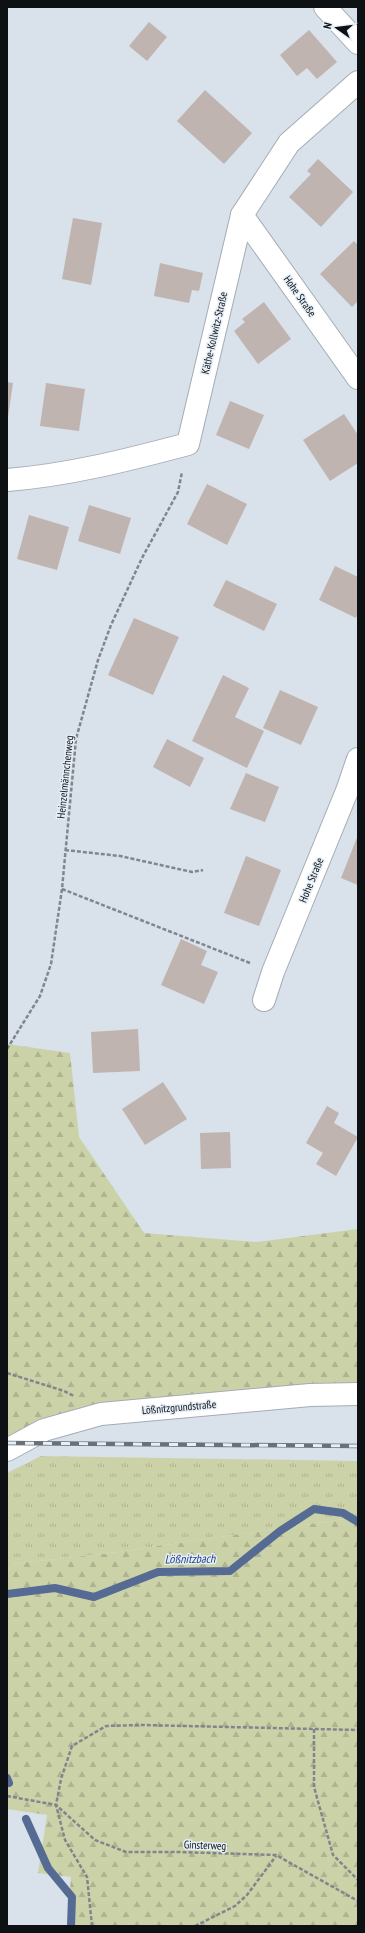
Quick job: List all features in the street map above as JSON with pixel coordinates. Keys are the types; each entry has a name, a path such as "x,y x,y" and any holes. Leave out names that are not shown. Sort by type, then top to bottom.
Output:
{"street":[{"path":"326,7 358,43"},
{"name":"Käthe-Kollwitz-Straße","path":"188,444 242,215 290,143 358,82"},
{"name":"Hohe Straße","path":"242,215 358,378"},
{"path":"7,480 34,478 112,464 188,444"},
{"name":"Hohe Straße","path":"264,1000 273,972 344,798 358,759"},
{"name":"Lößnitzgrundstraße","path":"7,1450 44,1430 101,1414 310,1395 358,1394"}],"path":[{"name":"Heinzelmännchenweg","path":"7,1049 40,996 51,964 62,889 76,739 98,660 111,625 142,558 178,492 188,444"},
{"path":"65,850 120,856 192,872 203,870"},
{"path":"62,889 273,972"},
{"path":"7,1373 64,1391 86,1401 101,1414"},
{"path":"92,1926 87,1877 65,1840 56,1805 61,1779 72,1746 106,1726 142,1725 358,1730"},
{"path":"314,1729 314,1787 333,1855 358,1880"},
{"path":"7,1796 56,1805"},
{"name":"Ginsterweg","path":"56,1805 95,1840 126,1852 276,1855 358,1901"},
{"path":"195,1926 235,1906 247,1895 276,1855"}],"green space":[{"path":"7,1044 70,1053 79,1137 144,1233 257,1242 358,1229 358,1382 128,1401 7,1439"},
{"path":"41,1456 358,1461 358,1517 103,1554 19,1563 7,1570 7,1473"},
{"path":"358,1517 358,1926 67,1926 71,1877 38,1873 47,1815 7,1809 7,1570 19,1563 103,1554"}],"building":[{"path":"149,22 167,37 147,61 129,46"},
{"path":"309,30 337,62 317,79 307,68 297,76 280,55"},
{"path":"205,90 252,133 224,164 177,121"},
{"path":"318,159 353,192 321,227 289,197 311,174 307,171"},
{"path":"73,218 102,223 91,285 62,279"},
{"path":"354,241 358,245 358,301 352,307 320,274"},
{"path":"160,263 203,273 199,291 192,290 189,303 154,296"},
{"path":"264,302 291,339 258,364 234,331 245,322 242,319"},
{"path":"7,382 13,383 8,417 7,417"},
{"path":"46,383 85,389 79,431 40,426"},
{"path":"230,401 264,415 249,449 216,435"},
{"path":"344,414 358,435 358,463 330,481 303,440"},
{"path":"207,484 247,504 227,545 187,524"},
{"path":"89,505 131,518 120,554 78,541"},
{"path":"29,515 69,527 57,570 17,559"},
{"path":"335,566 358,577 358,613 356,618 319,600"},
{"path":"226,580 277,604 264,631 213,606"},
{"path":"134,618 179,637 153,695 108,675"},
{"path":"223,675 249,688 235,717 264,731 247,768 192,741"},
{"path":"280,690 318,707 301,745 263,728"},
{"path":"167,739 204,758 190,787 153,767"},
{"path":"246,773 279,787 265,822 230,809"},
{"path":"358,835 358,885 341,878"},
{"path":"246,856 281,870 259,926 224,913"},
{"path":"181,939 207,951 201,965 218,972 204,1004 161,985"},
{"path":"138,1029 140,1071 93,1073 91,1032"},
{"path":"163,1082 187,1119 145,1145 122,1109"},
{"path":"327,1106 339,1113 334,1123 358,1137 336,1176 316,1164 323,1153 306,1143"},
{"path":"230,1132 231,1168 201,1169 200,1133"}],"waterway":[{"name":"Lößnitzbach","path":"7,1594 55,1588 94,1597 158,1572 230,1571 280,1531 314,1509 343,1513 358,1522"},
{"path":"7,1778 9,1783"},
{"path":"26,1819 48,1868 72,1897 71,1926"}],"railway":[{"path":"7,1443 358,1446"}]}
